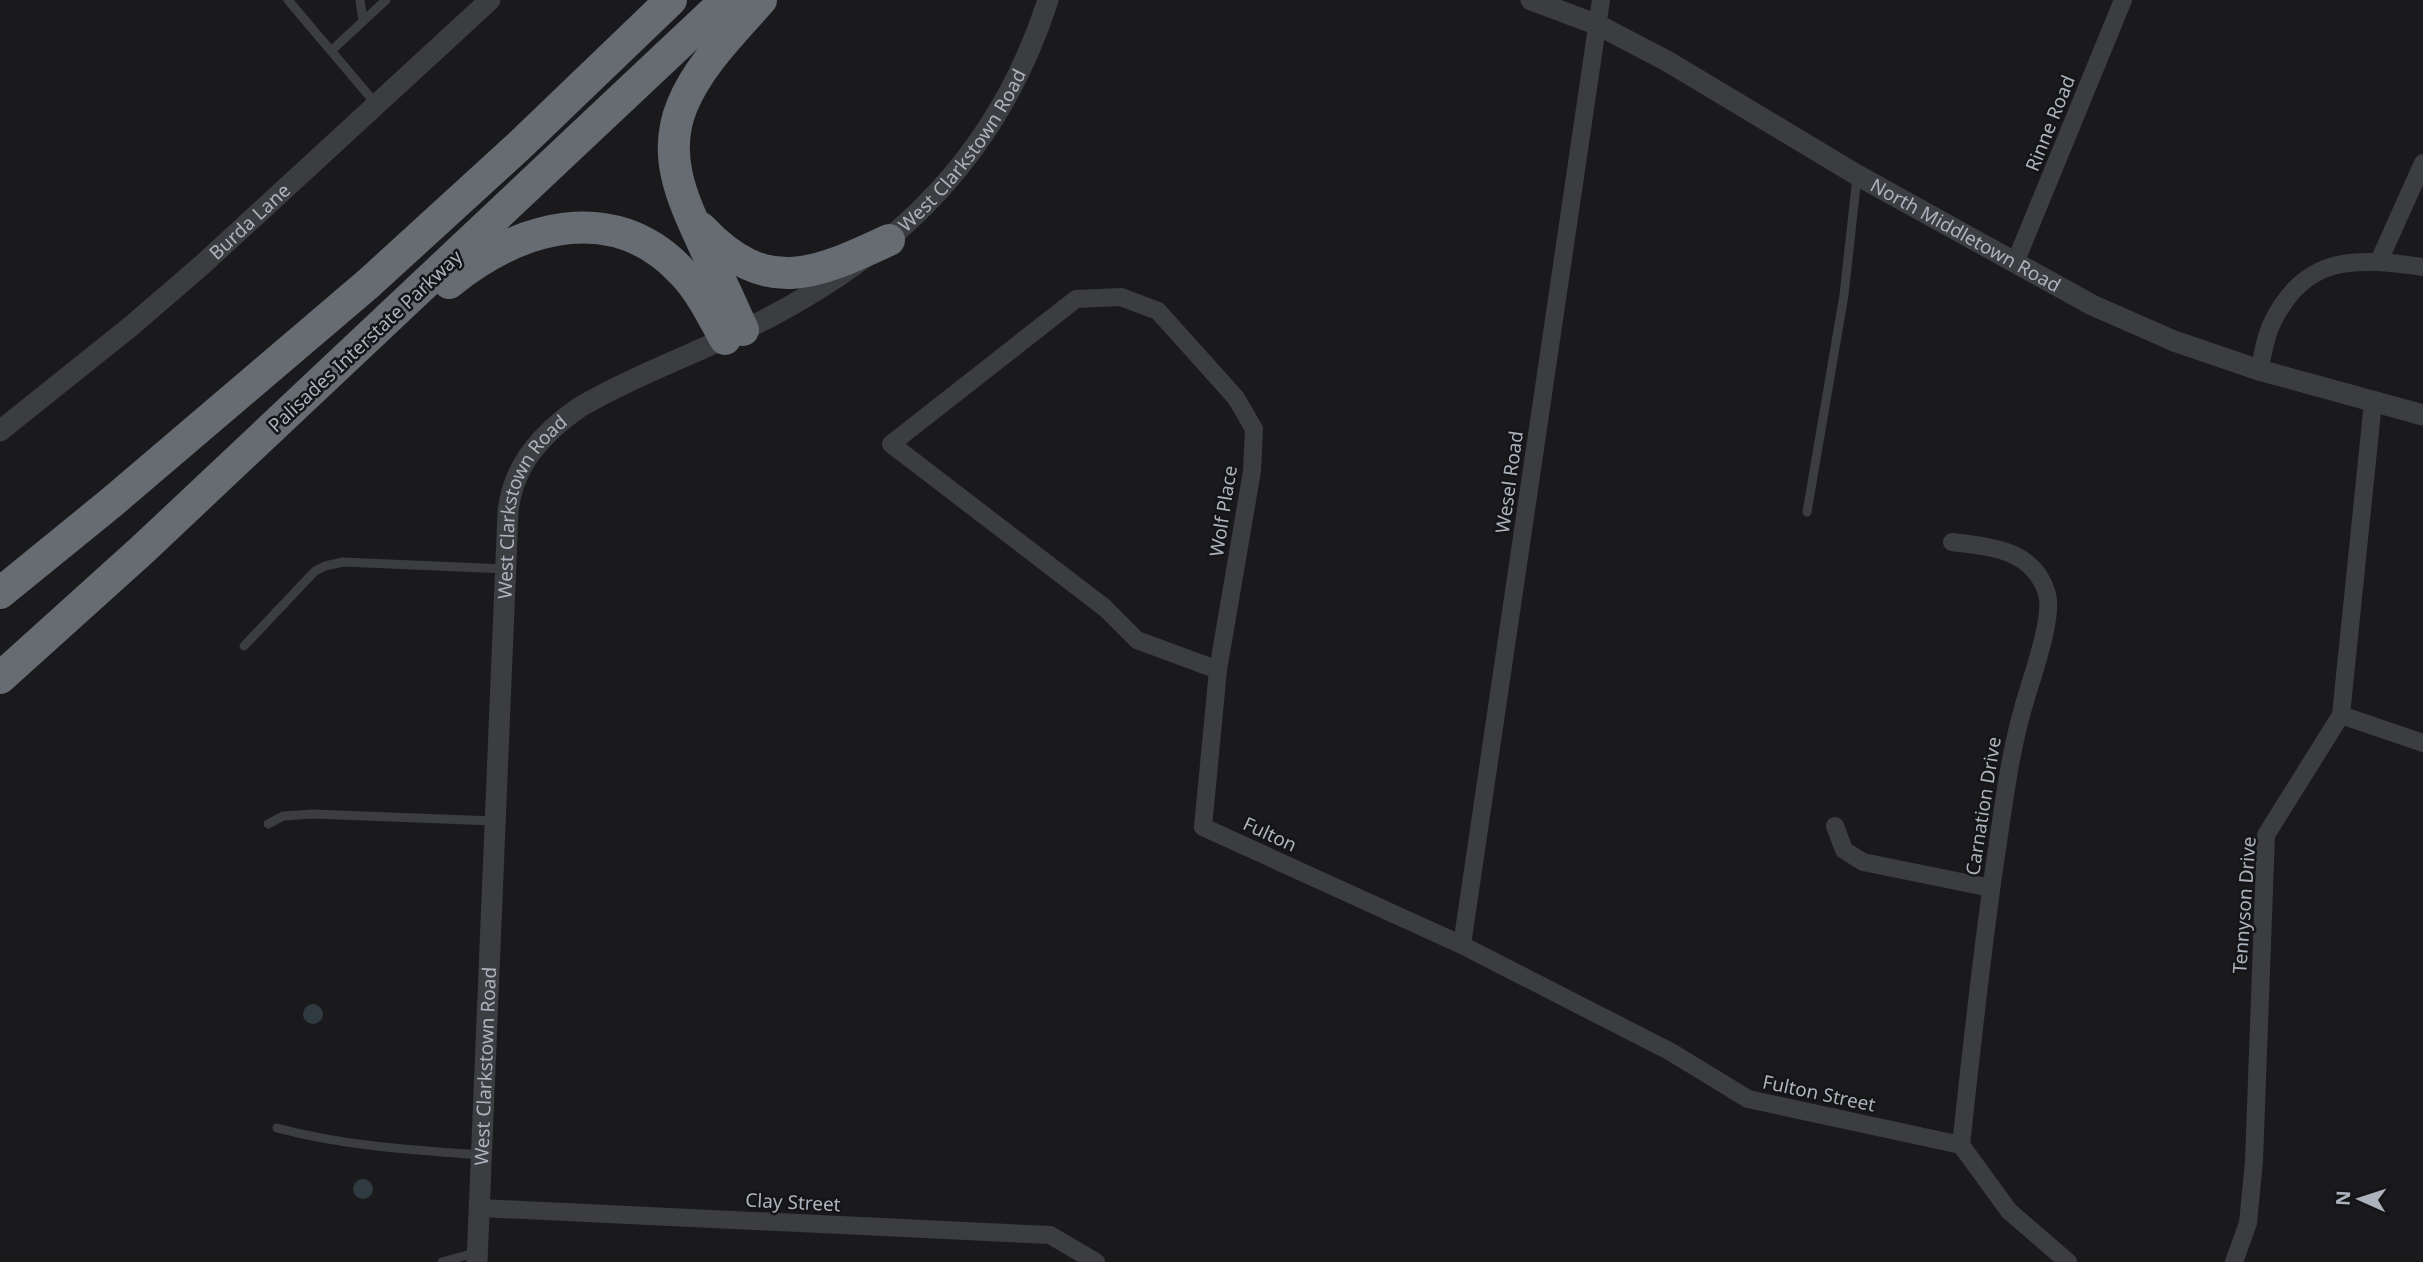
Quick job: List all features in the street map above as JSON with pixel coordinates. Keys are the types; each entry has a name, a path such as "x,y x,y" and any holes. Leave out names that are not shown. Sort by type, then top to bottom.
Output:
{"highway":[{"name":"Palisades Interstate Parkway","path":"0,593 112,502 369,283 671,0"},
{"name":"Palisades Interstate Parkway","path":"0,678 241,457 726,0"},
{"path":"734,334 676,175 674,131 682,106 701,72 761,0"},
{"path":"686,207 699,226 721,247 750,265 780,274 798,274 819,269 889,240"},
{"path":"241,457 458,275 503,248 544,231 568,227 592,228 617,232 645,243 683,273 706,304 734,334"}],"street":[{"name":"Burda Lane","path":"0,431 130,327 202,265 489,0"},
{"path":"1025,56 1031,0"},
{"name":"West Clarkstown Road","path":"478,1257 508,512 513,486 522,464 547,433 592,400 734,334 833,281 889,240 921,211 953,176 993,117 1040,25 1048,0"},
{"name":"North Middletown Road","path":"1531,0 1598,26 1667,61 1857,175 2092,305 2174,341 2259,370 2423,415"},
{"name":"Wesel Road","path":"1462,945 1601,0"},
{"name":"Rinne Road","path":"2015,263 2123,0"},
{"path":"2379,261 2423,163"},
{"path":"2259,370 2271,324 2293,291 2316,272 2347,261 2379,261 2423,267"},
{"name":"Wolf Place","path":"1121,297 1158,311 1236,398 1254,429 1252,471 1217,670 1137,640 1104,608 891,444 1076,299 1121,297"},
{"name":"Tennyson Drive","path":"2234,1262 2248,1223 2254,1161 2266,835 2341,715 2373,402"},
{"name":"Carnation Drive","path":"1952,542 1983,546 2017,555 2036,570 2048,596 2045,628 2012,747 1991,888 1961,1145"},
{"name":"Fulton","path":"1217,670 1203,827 1462,945"},
{"path":"2341,715 2423,743"},
{"path":"1835,826 1844,850 1863,862 1991,888"},
{"name":"Fulton Street","path":"1462,945 1671,1052 1748,1099 1961,1145"},
{"path":"1961,1145 2009,1211 2068,1262"},
{"name":"Clay Street","path":"480,1208 1050,1235 1096,1262"}],"lane":[{"path":"288,0 376,104"},
{"path":"360,0 363,21"},
{"path":"332,50 386,0"},
{"path":"1807,512 1844,295 1857,175"},
{"path":"244,646 315,571 325,566 343,562 506,569"},
{"path":"268,824 283,816 313,814 496,822"},
{"path":"277,1128 302,1135 379,1147 482,1156"},
{"path":"442,1262 478,1257"}],"shaded area":[{"path":"309,1004 317,1004 323,1014 317,1024 309,1024 303,1018 303,1010"},
{"path":"363,1179 370,1182 373,1189 370,1196 363,1199 356,1196 353,1189 356,1182"}]}
